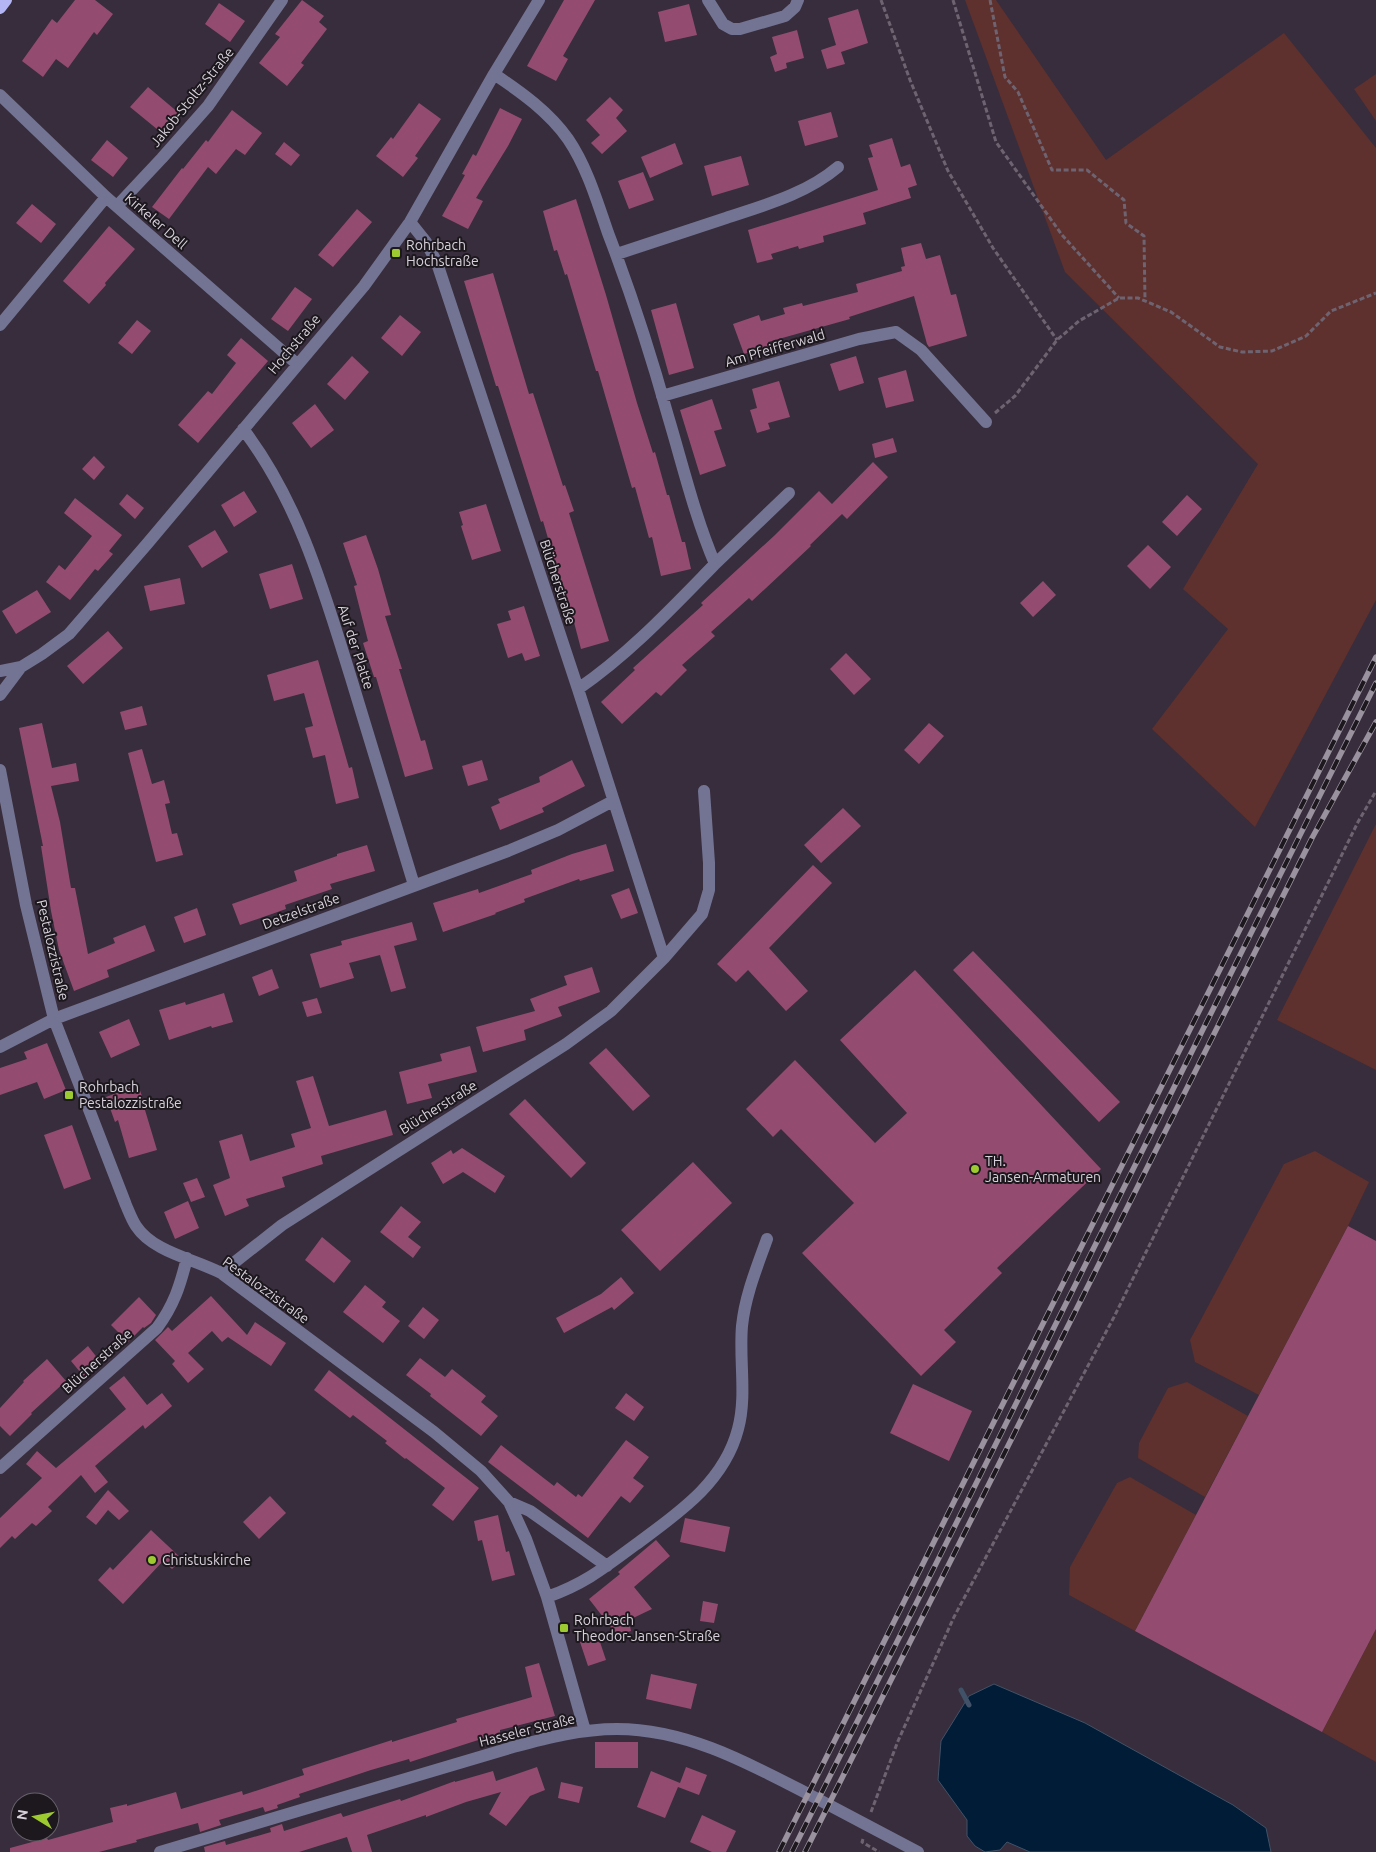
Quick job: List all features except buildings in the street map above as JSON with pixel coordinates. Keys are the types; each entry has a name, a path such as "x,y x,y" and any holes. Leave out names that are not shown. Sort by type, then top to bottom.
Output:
{"main road":[{"path":"0,8 6,0"}],"street":[{"name":"Jakob-Stoltz-Straße","path":"117,206 208,106 282,0"},
{"name":"Hochstraße","path":"0,671 20,667 42,654 69,634 364,286 410,222 494,74 539,0"},
{"path":"708,0 723,24 740,29 785,16 795,7 798,0"},
{"path":"494,74 527,97 567,138 580,161 616,254 662,396 702,533 715,564"},
{"name":"Kirkeler Dell","path":"0,95 106,197 297,364"},
{"path":"616,254 778,200 826,178 838,167"},
{"path":"0,325 106,197"},
{"name":"Blücherstraße","path":"410,222 426,242 437,263 578,689 664,958"},
{"name":"Am Pfeifferwald","path":"662,396 859,339 896,332 921,350 986,422"},
{"name":"Auf der Platte","path":"243,429 261,452 302,530 342,651 414,885"},
{"path":"578,689 647,634 715,564 789,493"},
{"name":"Hochstraße","path":"0,695 20,667"},
{"name":"Pestalozzistraße","path":"0,770 26,904 54,1019 126,1205 137,1227 148,1239 164,1250 221,1273 434,1432 481,1471 509,1502 526,1539 547,1597 585,1731"},
{"name":"Blücherstraße","path":"221,1273 282,1225 566,1044 611,1011 664,958 702,914 709,890 704,790"},
{"name":"Detzelstraße","path":"0,1047 54,1019 508,852 558,830 613,801"},
{"path":"547,1597 568,1590 589,1579 685,1509 706,1486 730,1453 738,1429 742,1406 742,1325 748,1293 767,1239"},
{"name":"Blücherstraße","path":"0,1468 157,1328 168,1312 178,1291 187,1258"},
{"name":"Pestalozzistraße","path":"509,1502 530,1511 607,1566"},
{"name":"Hasseler Straße","path":"160,1852 513,1747 585,1731 618,1729 647,1731 678,1737 714,1750 764,1771 918,1852"}],"path":[{"path":"880,0 910,80 948,172 993,248 1057,340"},
{"path":"953,0 996,142 1062,235 1119,298"},
{"path":"990,0 1005,78 1018,92 1052,170 1087,170 1124,200 1126,224 1144,236 1144,300"},
{"path":"986,422 1015,396 1057,340 1079,321 1119,298 1138,298 1172,312 1220,347 1242,352 1272,351 1306,336 1331,311 1376,293"},
{"path":"866,1825 898,1742 954,1617 1114,1317 1358,822 1376,791"}],"shaded area":[{"path":"965,0 996,0 1106,160 1284,33 1376,148 1376,600 1255,827 1152,729 1228,629 1183,589 1258,464 1065,272"},
{"path":"1376,74 1376,121 1354,89"},
{"path":"1376,824 1376,1070 1277,1020"},
{"path":"1315,1151 1369,1182 1348,1226 1259,1395 1195,1362 1190,1340 1284,1164"},
{"path":"1187,1382 1248,1416 1205,1497 1138,1458 1139,1443 1168,1388"},
{"path":"1130,1477 1196,1515 1135,1631 1069,1595 1070,1567 1117,1483"},
{"path":"1376,1629 1376,1762 1322,1732"}],"water":[{"path":"994,1684 1085,1723 1233,1805 1266,1828 1271,1852 1030,1852 1007,1842 1000,1850 985,1852 975,1846 967,1836 967,1820 938,1780 941,1741 969,1696"}],"waterway":[{"path":"961,1690 969,1705"}],"railway":[{"path":"779,1852 1376,657"},
{"path":"792,1852 1376,683"},
{"path":"805,1852 1312,838 1376,722"}],"place":[{"name":"Rohrbach Hochstraße","path":"396,253"},
{"name":"Rohrbach Pestalozzistraße","path":"69,1095"},
{"name":"TH. Jansen-Armaturen","path":"975,1169"},
{"name":"Christuskirche","path":"152,1560"},
{"name":"Rohrbach Theodor-Jansen-Straße","path":"564,1628"}]}
